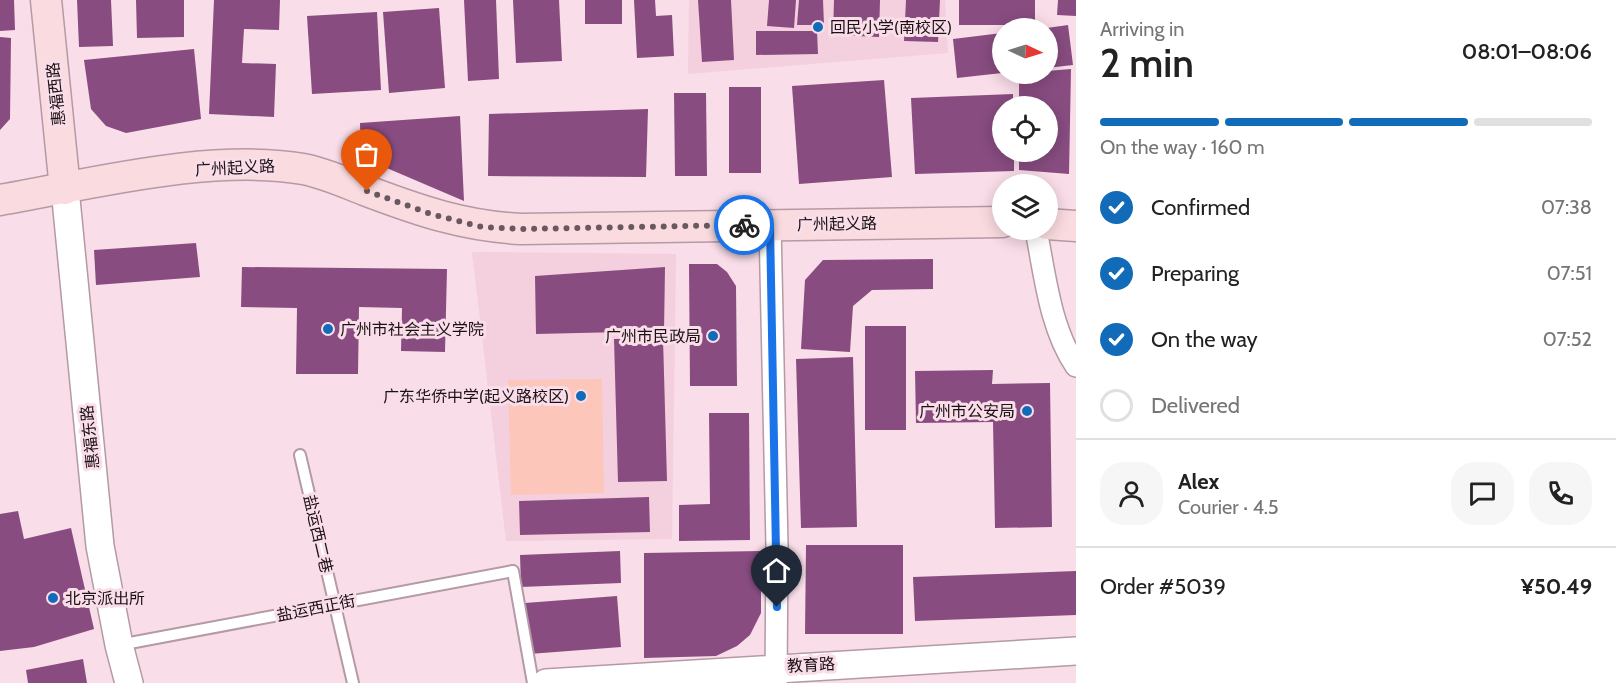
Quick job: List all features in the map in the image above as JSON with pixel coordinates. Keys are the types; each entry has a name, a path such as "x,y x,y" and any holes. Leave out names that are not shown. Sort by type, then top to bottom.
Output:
{"main road":[{"name":"惠福西路","path":"46,0 65,189"},
{"name":"广州起义路","path":"0,200 114,179 212,167 275,165 306,169 431,214 482,227 521,229 992,222"},
{"path":"1058,225 1076,226"}],"street":[{"name":"惠福东路","path":"65,189 100,546 119,645 129,683"},
{"path":"770,225 777,546 776,675"},
{"path":"1038,240 1049,296 1066,352 1076,366"},
{"name":"教育路","path":"546,683 776,675 1076,651"}],"lane":[{"name":"盐运西二巷","path":"300,455 353,683"},
{"name":"盐运西正街","path":"119,645 513,571 533,683"}],"shaded area":[{"name":"回民小学(南校区)","path":"689,0 945,0 948,53 688,74"},
{"name":"广东华侨中学(起义路校区)","path":"472,252 676,254 672,539 506,541"},
{"path":"602,379 604,493 511,495 508,380"}],"building":[{"path":"0,0 14,0 15,30 0,31"},
{"path":"77,0 111,0 113,46 79,47"},
{"path":"136,0 184,0 184,37 137,38"},
{"path":"214,0 280,0 279,30 244,29 242,63 276,64 274,117 209,114"},
{"path":"464,0 496,0 499,79 468,81"},
{"path":"513,0 559,0 562,61 516,63"},
{"path":"585,0 622,0 622,24 585,24"},
{"path":"634,0 655,0 656,16 672,15 674,56 637,58"},
{"path":"698,0 731,0 734,60 702,62"},
{"path":"769,0 796,0 794,28 767,26"},
{"path":"799,0 823,0 824,25 797,25"},
{"path":"834,0 880,0 879,37 833,35"},
{"path":"906,0 940,0 938,42 904,41"},
{"path":"959,0 1035,0 1035,18 992,18 992,25 959,25"},
{"path":"1058,0 1076,0 1076,16 1057,15"},
{"path":"439,8 445,88 389,93 383,12"},
{"path":"377,12 381,90 312,94 307,16"},
{"path":"1068,25 1073,65 1058,67 1058,26"},
{"path":"756,31 817,31 818,54 756,55"},
{"path":"992,34 992,74 957,78 953,39"},
{"path":"0,37 11,38 10,119 0,130"},
{"path":"194,49 201,119 126,133 106,126 91,109 84,60"},
{"path":"1071,69 1069,174 1019,170 1019,162 1058,162 1058,96 1019,96 1019,84 1058,84 1058,70"},
{"path":"884,80 892,177 799,184 792,86"},
{"path":"729,87 761,87 761,173 729,173"},
{"path":"674,93 706,93 707,176 675,176"},
{"path":"1013,94 1013,96 992,96 992,162 1014,162 1014,171 915,174 911,98"},
{"path":"648,109 646,177 488,176 489,114"},
{"path":"460,116 464,201 361,157 360,123"},
{"path":"196,243 200,277 96,285 94,250"},
{"path":"933,259 933,289 872,290 853,306 850,352 801,349 805,280 823,260"},
{"name":"广州市民政局","path":"689,264 717,264 727,272 736,286 737,386 690,386"},
{"name":"广州市社会主义学院","path":"242,267 447,269 445,352 401,351 402,308 359,307 358,374 296,374 297,308 241,307"},
{"path":"665,267 664,331 536,334 535,276"},
{"path":"865,326 906,326 906,430 865,430"},
{"path":"663,338 667,481 618,482 614,339"},
{"path":"853,357 857,527 801,528 796,359"},
{"path":"993,370 992,384 1050,383 1052,527 995,528 993,422 916,423 915,371"},
{"path":"709,413 749,413 750,540 679,541 679,505 710,504"},
{"path":"649,497 650,532 520,535 519,501"},
{"path":"18,511 24,539 71,528 94,629 34,647 0,651 0,514"},
{"path":"806,545 903,545 903,634 805,634"},
{"path":"620,551 621,583 521,587 520,555"},
{"path":"761,551 761,613 750,635 737,646 716,656 644,658 644,553"},
{"path":"1076,571 1076,615 915,621 913,577"},
{"path":"617,596 621,647 529,654 525,603"},
{"path":"83,659 87,683 28,683 26,670"}],"way so far":[{"path":"367,191 431,214 482,227 521,229 744,225"}],"place":[{"name":"回民小学(南校区)","path":"818,27"},
{"name":"广州市社会主义学院","path":"328,329"},
{"name":"广州市民政局","path":"713,336"},
{"name":"广东华侨中学(起义路校区)","path":"581,396"},
{"name":"广州市公安局","path":"1027,411"},
{"name":"北京派出所","path":"53,598"}],"route":[{"path":"744,225 770,225 777,607"}]}
